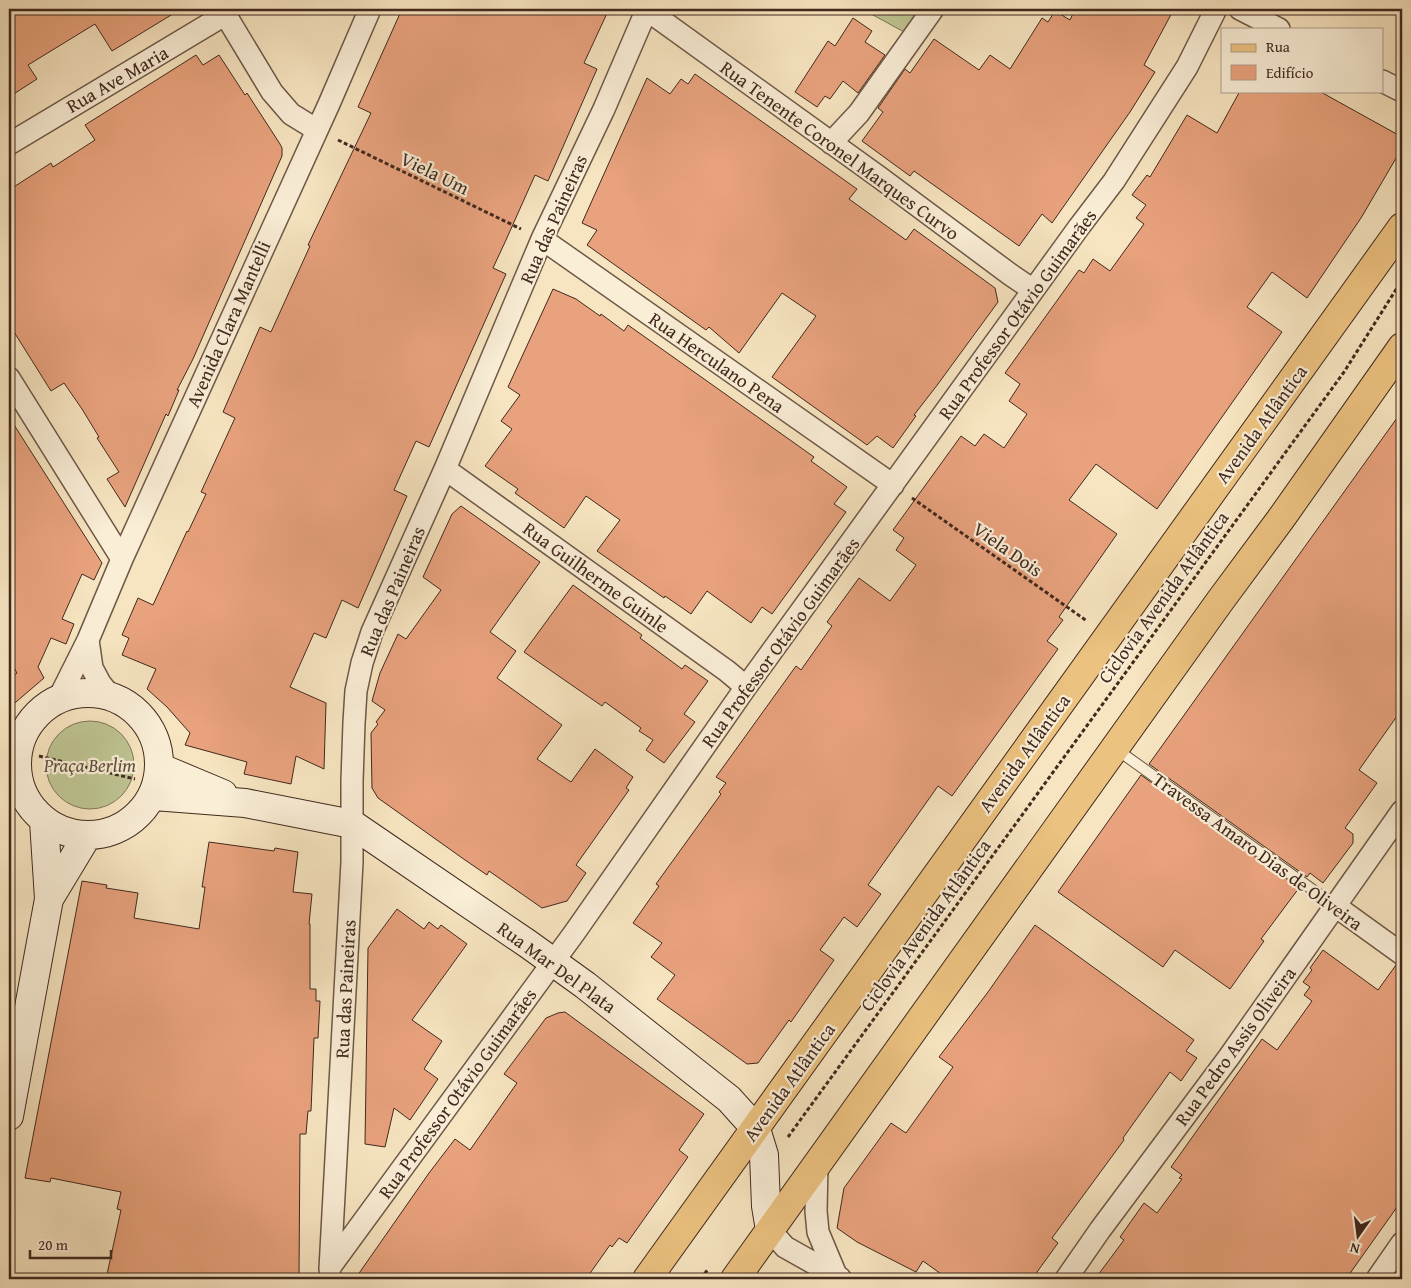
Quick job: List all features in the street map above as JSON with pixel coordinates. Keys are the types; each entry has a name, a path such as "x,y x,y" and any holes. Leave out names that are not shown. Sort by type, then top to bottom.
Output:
{"main road":[{"name":"Avenida Atlântica","path":"647,1279 1402,227"},
{"path":"735,1279 1402,347"}],"street":[{"name":"Avenida Clara Mantelli","path":"60,696 88,640 122,559 370,9"},
{"name":"Rua Tenente Coronel Marques Curvo","path":"647,9 1033,290"},
{"name":"Rua das Paineiras","path":"330,1273 352,862 354,723 356,692 362,663 372,632 445,469 542,239 604,109 647,9"},
{"path":"831,143 859,113 933,9"},
{"name":"Rua Professor Otávio Guimarães","path":"330,1273 580,924 746,687 1114,181 1187,67 1216,9"},
{"path":"1240,9 1277,28"},
{"path":"224,12 272,92 291,114 317,130"},
{"name":"Rua Ave Maria","path":"9,144 224,12"},
{"path":"1384,82 1402,91"},
{"name":"Rua Herculano Pena","path":"542,239 892,485"},
{"path":"9,378 122,559"},
{"name":"Rua Guilherme Guinle","path":"445,469 727,671 746,687"},
{"path":"88,640 92,668 100,683 113,699"},
{"path":"100,694 113,699 123,702 142,718 155,738 157,783 130,822 110,832 87,836 64,832 44,821 31,806 21,790 14,755 31,720 60,696 100,694"},
{"name":"Rua Mar Del Plata","path":"157,783 352,824 593,991 721,1093 756,1129 764,1154 766,1206 770,1230"},
{"name":"Rua Pedro Assis Oliveira","path":"1066,1279 1100,1230 1229,1058 1334,905 1402,811"},
{"path":"9,1116 49,899 44,821"},
{"path":"49,899 87,836"},
{"name":"Travessa Amaro Dias de Oliveira","path":"1334,905 1402,954"},
{"path":"818,1165 816,1211 818,1232 839,1277"},
{"path":"770,1230 786,1247 839,1277"},
{"path":"1377,1279 1402,1243"}],"lane":[{"name":"Travessa Amaro Dias de Oliveira","path":"1114,748 1334,905"}],"path":[{"name":"Viela Um","path":"317,130 542,239"},
{"name":"Ciclovia Avenida Atlântica","path":"800,1120 1344,372 1402,280"},
{"name":"Viela Dois","path":"892,485 1108,636"},
{"path":"14,755 157,783"},
{"path":"701,1279 712,1263"}],"green space":[{"path":"862,9 917,9 906,33"},
{"name":"Praça Berlim","path":"90,721 107,724 121,734 131,748 134,765 131,782 121,796 107,806 90,809 73,806 59,796 49,782 46,765 49,748 59,734 73,724"}],"building":[{"path":"9,9 181,9 112,51 95,24 28,65 37,79 9,97"},
{"path":"402,9 609,9 584,63 597,69 548,181 535,175 493,268 506,274 429,447 416,441 394,490 407,496 358,608 342,600 326,638 314,633 290,687 326,703 324,769 296,756 291,784 244,774 247,762 185,745 190,733 167,707 147,689 156,669 122,655 129,638 122,635 138,598 153,605 206,494 201,492 235,418 223,412 260,327 271,332 310,246 308,245 371,113 358,107"},
{"path":"1075,9 1174,9 1144,65 1155,72 1130,112 1052,223 1042,214 1019,246 914,171 910,176 862,141 883,112 878,108 905,69 910,73 934,39 979,70 990,55 1010,69 1042,18 1048,22 1055,11 1070,20"},
{"path":"853,18 872,31 865,42 885,55 858,93 843,81 830,99 825,96 817,107 795,92 828,41 835,46"},
{"path":"196,55 203,65 219,55 245,95 247,93 280,144 282,156 193,359 177,390 179,390 168,416 166,414 125,507 107,479 119,472 97,438 99,437 82,409 64,383 51,391 9,324 9,190 51,163 53,167 95,140 85,125"},
{"path":"695,74 857,189 849,199 906,240 914,229 995,288 998,302 914,415 916,416 893,448 877,436 867,445 772,377 816,316 782,293 739,353 709,327 706,330 587,245 597,230 582,223 647,78 670,94 681,79 688,84"},
{"path":"1239,92 1321,92 1402,137 1402,148 1361,218 1307,298 1272,272 1247,307 1282,332 1157,509 1096,464 1069,500 1117,534 1059,617 1063,620 1047,641 1058,649 952,796 938,786 868,885 881,894 857,927 844,917 820,950 834,960 791,1022 789,1020 758,1063 747,1064 657,999 675,975 651,957 662,943 633,923 659,886 656,884 721,794 719,792 726,783 716,777 796,666 801,670 832,626 827,622 859,578 890,601 916,565 896,550 904,538 893,530 961,436 975,446 984,434 1004,448 1027,414 1009,401 1020,384 1005,373 1079,270 1084,273 1093,259 1110,271 1144,224 1136,218 1146,205 1132,195 1147,175 1150,177 1187,115 1217,133"},
{"path":"553,289 576,299 624,331 628,325 814,457 811,461 847,487 834,504 846,512 772,614 762,607 751,623 707,591 691,614 665,596 664,598 597,551 620,520 586,496 564,528 515,493 518,489 485,466 512,429 501,421 520,395 508,387"},
{"path":"1402,411 1402,709 1359,770 1377,783 1345,828 1353,834 1353,843 1323,883 1310,873 1307,877 1149,764"},
{"path":"9,417 102,563 94,580 82,574 62,619 74,624 66,644 51,638 38,667 44,678 9,708 9,680 17,673 9,659"},
{"path":"461,506 540,562 490,632 516,651 497,678 562,725 537,759 571,782 595,749 633,777 626,788 629,790 576,865 586,873 567,901 542,908 489,871 487,875 465,860 378,798 372,788 371,733 385,710 372,701 380,673 398,634 406,639 441,590 423,577 452,514"},
{"path":"573,585 642,635 640,638 682,669 685,665 708,681 684,714 695,722 664,763 646,750 653,740 639,731 641,728 605,702 602,706 524,652"},
{"path":"1141,775 1299,888 1261,939 1264,941 1230,989 1175,950 1163,967 1058,892"},
{"path":"209,842 274,851 275,848 298,852 293,892 312,894 309,924 310,989 316,989 316,1001 320,1001 318,1038 314,1038 311,1111 308,1111 306,1134 300,1134 299,1279 106,1279 121,1210 117,1209 121,1192 51,1178 50,1182 25,1178 82,881 107,885 106,888 138,893 134,918 199,929 205,887 202,887"},
{"path":"397,909 424,929 429,922 438,929 441,925 467,944 412,1020 442,1041 424,1069 438,1079 410,1120 394,1108 385,1147 365,1144 368,948"},
{"path":"1035,925 1194,1040 1186,1051 1197,1058 1181,1081 1170,1072 1123,1138 1124,1140 1052,1238 1058,1243 1032,1279 948,1279 923,1261 916,1272 857,1242 837,1228 844,1188 891,1123 906,1133 953,1067 939,1057"},
{"path":"1323,950 1378,990 1396,965 1402,966 1402,1200 1346,1279 1095,1279 1124,1240 1120,1237 1144,1203 1157,1213 1182,1179 1179,1178 1182,1175 1171,1167 1262,1039 1277,1050 1312,1001 1304,995 1310,987 1303,982"},
{"path":"565,1012 704,1114 679,1150 688,1157 627,1243 619,1238 612,1247 610,1245 586,1279 355,1279 455,1139 470,1150 517,1083 504,1074 546,1018"}]}
